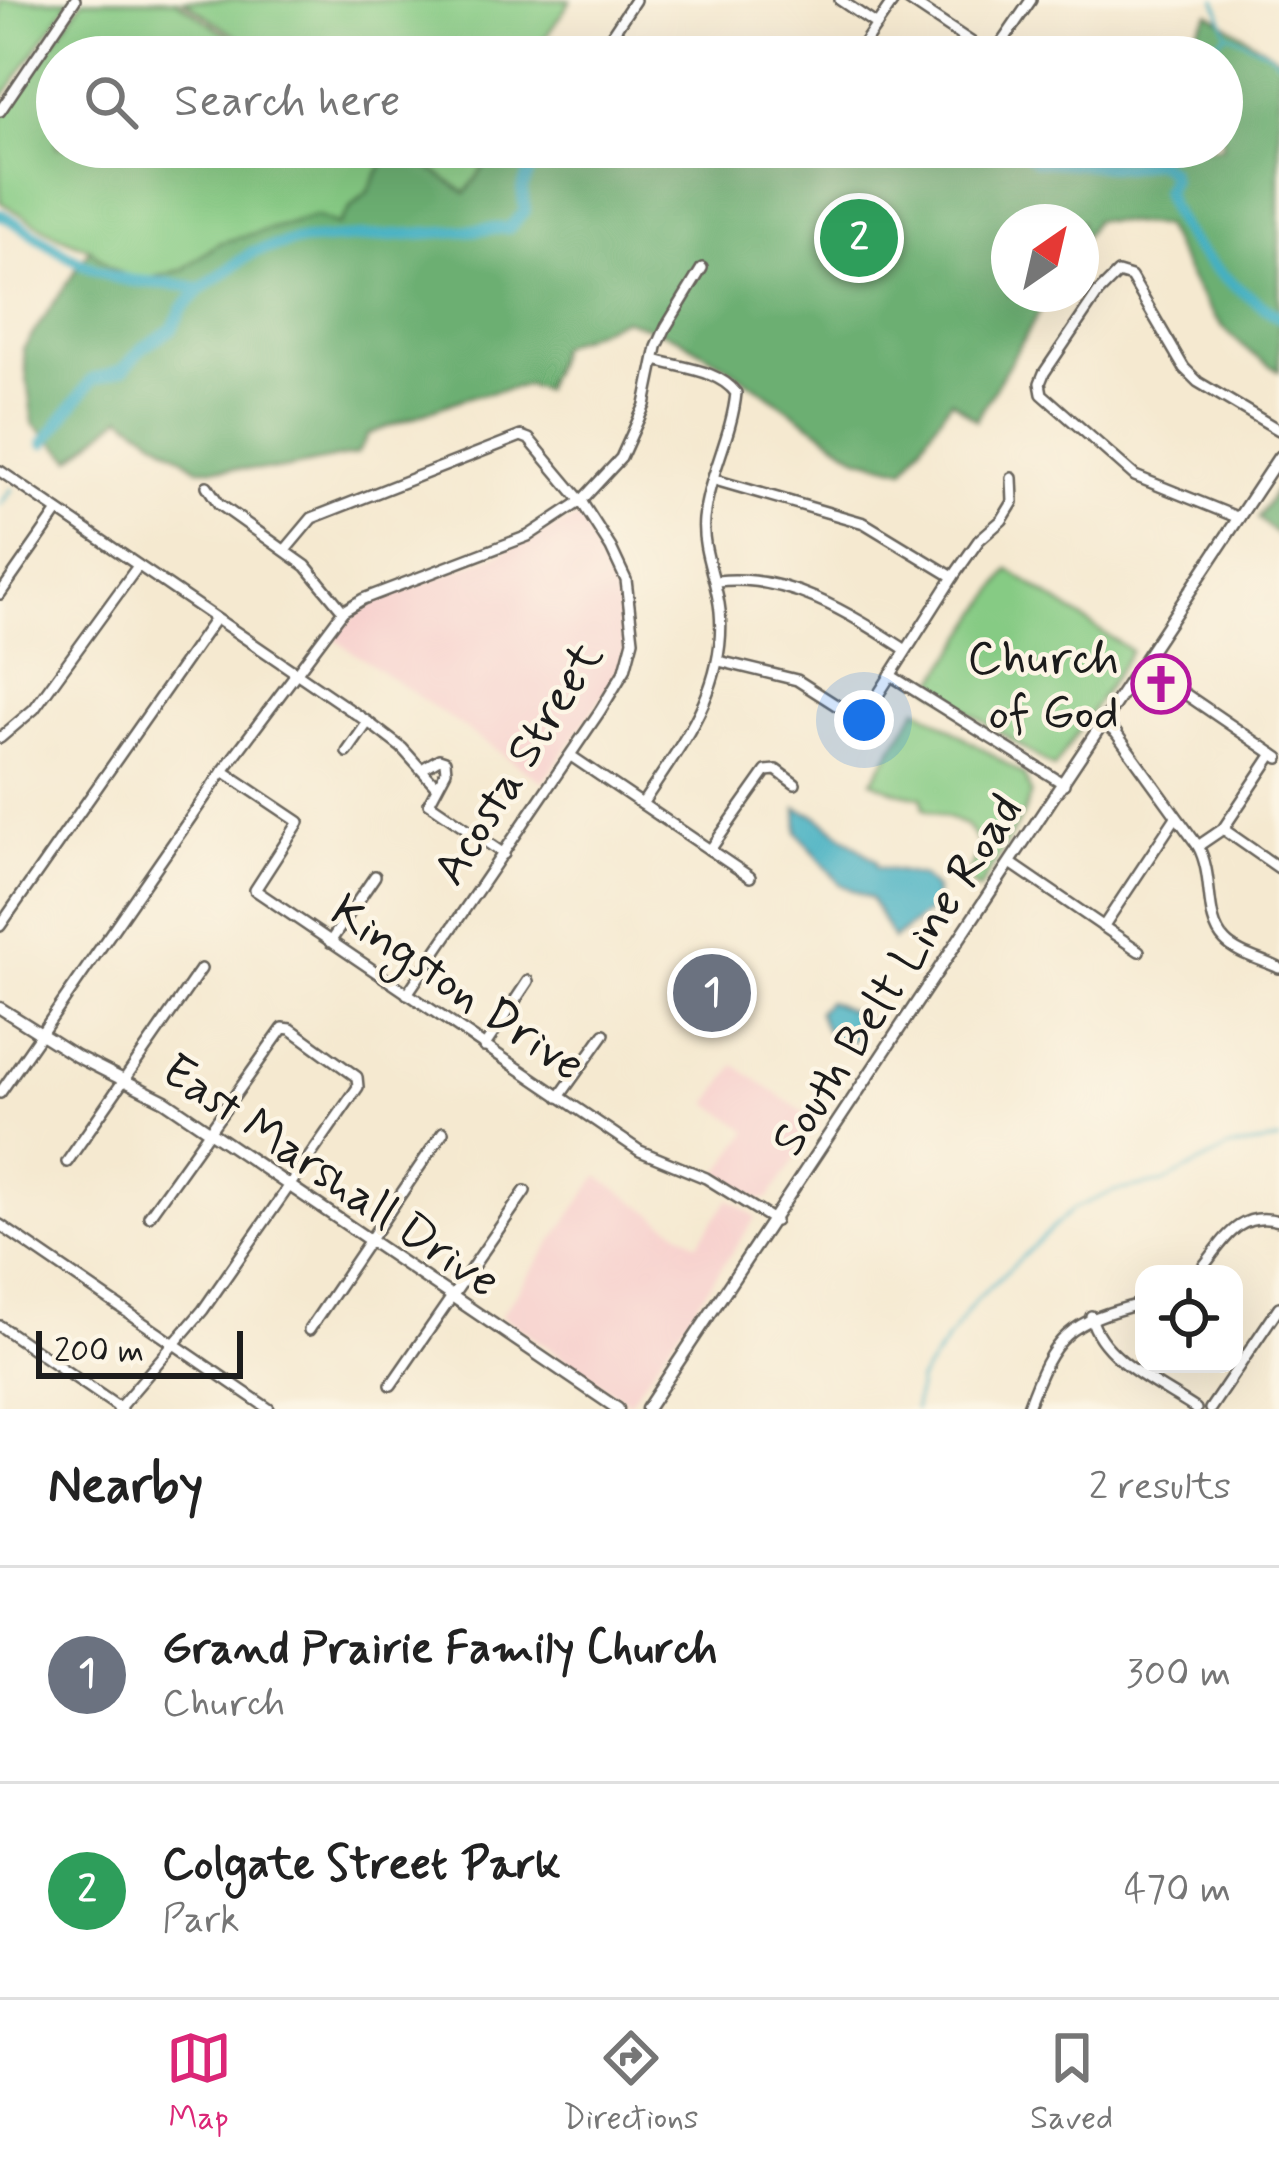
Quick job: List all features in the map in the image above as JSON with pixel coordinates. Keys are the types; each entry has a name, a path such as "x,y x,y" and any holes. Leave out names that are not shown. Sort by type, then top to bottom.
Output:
{"main road":[{"name":"South Belt Line Road","path":"647,1409 1279,457"},
{"name":"East Marshall Drive","path":"0,1008 40,1035 165,1101 618,1409"}],"street":[{"path":"51,36 75,0"},
{"path":"611,36 635,0"},
{"path":"840,0 877,26"},
{"path":"870,36 894,0"},
{"path":"908,0 959,36"},
{"path":"1006,36 1031,0"},
{"path":"0,111 36,58"},
{"path":"0,1094 327,628 363,599 528,536 581,501 621,458 635,434 666,327 702,268"},
{"path":"1239,518 1135,476 1042,394 1040,383 1098,292 1118,273 1131,277 1184,368 1198,382 1279,430"},
{"path":"642,804 701,716 719,661 717,581 704,531 736,393 716,377 655,361"},
{"name":"Acosta Street","path":"286,549 312,518 521,436 529,439 581,501 626,580 633,640 625,670 407,994"},
{"path":"0,472 368,722 436,786"},
{"path":"719,661 797,680 847,712 859,715 869,709 953,577 1012,502 1012,478"},
{"path":"715,480 864,523 953,577"},
{"path":"207,486 219,504 306,566 344,611"},
{"path":"0,594 58,511"},
{"path":"0,737 34,709 138,566"},
{"path":"717,581 740,578 827,601 906,650"},
{"path":"0,926 215,619"},
{"path":"1142,664 1276,756 1223,829 1198,846"},
{"path":"890,675 1064,784"},
{"path":"347,752 368,722"},
{"path":"1104,724 1116,733 1209,865 1213,922 1226,944 1279,968"},
{"path":"571,756 750,877"},
{"path":"422,770 439,758 445,761 446,771 429,803 504,854"},
{"path":"710,850 766,771 776,770 795,784"},
{"name":"Kingston Drive","path":"223,771 299,821 254,890 640,1151 706,1178 775,1221"},
{"path":"1103,927 1176,817"},
{"path":"1223,829 1279,868"},
{"path":"1012,865 1139,951"},
{"path":"330,942 375,876"},
{"path":"67,1162 201,969"},
{"path":"484,1047 528,981"},
{"path":"0,1326 120,1409 175,1344 289,1186 358,1087 357,1077 283,1028 149,1216"},
{"path":"559,1097 604,1034"},
{"path":"310,1330 443,1132"},
{"path":"392,1385 525,1191"},
{"path":"1204,1265 1233,1228 1263,1217 1279,1221"},
{"path":"0,1225 269,1409"},
{"path":"1027,1409 1067,1333 1091,1316 1135,1305"},
{"path":"1210,1409 1279,1307"},
{"path":"1091,1316 1094,1331 1109,1349 1196,1409"}],"shaded area":[{"path":"580,516 623,589 629,635 618,674 543,782 331,637 370,604"},
{"path":"735,1065 819,1123 769,1198 758,1200 718,1174 749,1131 709,1103"},
{"path":"598,1176 697,1244 729,1199 756,1217 629,1403 501,1315"}],"green space":[{"path":"0,0 70,0 45,36 36,36 36,50 0,102"},
{"path":"83,0 176,0 228,36 58,36"},
{"path":"183,0 571,0 546,36 235,36"},
{"path":"1209,13 1279,58 1279,371 1222,326 1163,226 1099,220 1099,204 991,204 991,312 1039,312 976,420 951,400 905,469 858,457 677,337 623,319 559,346 544,390 527,385 465,398 369,434 357,454 278,470 198,468 122,416 72,459 33,424 23,349 90,249 138,282 182,270 219,243 316,216 338,225 367,193 381,168 429,168 466,193 483,168 1243,168 1243,36 1193,36"},
{"path":"36,67 36,168 381,168 367,193 338,225 219,243 182,270 138,282 90,249 0,202 0,119"},
{"path":"428,168 484,168 466,194"},
{"path":"1279,485 1279,537 1258,518"},
{"path":"1009,570 1131,651 1054,768 931,687"},
{"path":"918,708 1024,775 1031,793 979,890 965,879 981,846 966,825 924,809 922,797 872,781"}],"water":[{"path":"797,808 817,816 876,861 877,867 922,876 935,889 934,907 893,939 871,899 840,884 798,833"},
{"path":"828,1001 865,1017 852,1041 837,1040 825,1029 818,1011"}],"waterway":[{"path":"1216,0 1227,32"},
{"path":"1224,36 1234,36"},
{"path":"1243,40 1279,62"},
{"path":"0,214 108,275 201,289 253,252 294,241 509,228 525,211 522,189 531,168"},
{"path":"1165,168 1171,179 1165,191 1172,212 1196,248 1227,279 1279,317"},
{"path":"44,443 92,380 124,369 142,348 172,329 182,309 201,289"},
{"path":"0,505 12,489"},
{"path":"915,1409 919,1380 975,1301 1073,1209 1114,1191 1164,1182 1229,1148 1279,1141"}],"place":[{"name":"Colgate Street Park","path":"859,238"},
{"name":"Church of God","path":"1161,684"},
{"name":"Grand Prairie Family Church","path":"712,993"}]}
